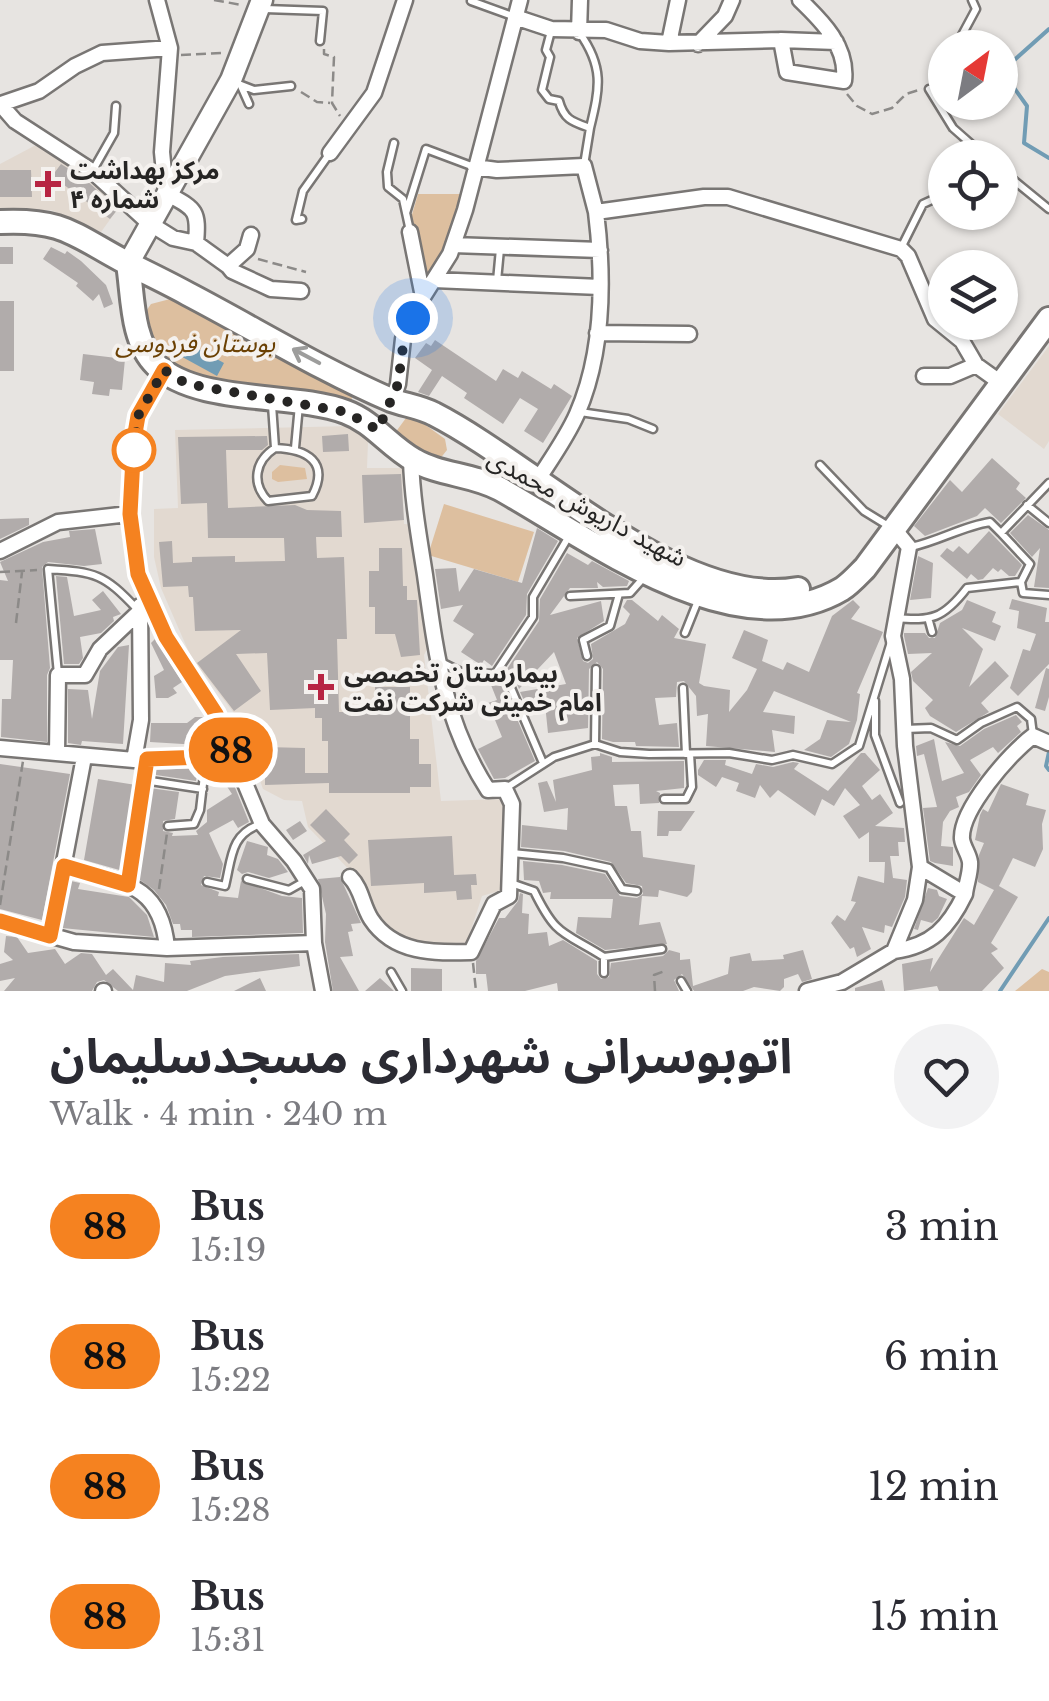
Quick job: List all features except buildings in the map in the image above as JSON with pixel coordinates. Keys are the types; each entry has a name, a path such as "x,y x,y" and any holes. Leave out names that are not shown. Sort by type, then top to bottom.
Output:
{"main road":[{"path":"164,370 154,364 139,338 128,264 166,192 235,83 241,53 260,4"},
{"name":"شهید داریوش محمدی","path":"0,222 32,220 72,230 128,264 393,400 432,412 537,482 710,580 748,590 792,590 824,583 895,542"},
{"path":"134,306 158,287 174,286"},
{"name":"شهید داریوش محمدی","path":"164,370 187,384 346,412 378,430 412,459 470,475 498,488 647,574 699,597 759,606 802,604 843,588 895,542 1001,383 1049,319"},
{"path":"378,430 393,400"},
{"path":"435,468 454,454 454,435 448,422"}],"street":[{"path":"157,0 170,52 162,152 166,192 191,207 198,218 196,243"},
{"path":"330,153 374,92 404,0"},
{"path":"393,400 404,339 453,245 520,0"},
{"path":"579,32 580,0"},
{"path":"669,44 678,0"},
{"path":"698,44 725,16 732,0"},
{"path":"781,40 787,72 844,81 846,65 836,42 824,23 800,0"},
{"path":"516,17 551,29 606,30 669,44 836,42"},
{"path":"170,52 102,53 38,92 0,104 15,122 92,171 173,238 196,243 248,281 271,289 301,290"},
{"path":"475,167 497,170 584,166 596,212 600,250 597,333 578,412 537,482"},
{"path":"596,212 728,197 901,249 908,256 936,319 962,341 976,366 1001,383"},
{"path":"410,232 423,297"},
{"path":"228,266 250,242"},
{"path":"453,245 600,250"},
{"path":"434,280 600,287"},
{"path":"597,333 689,334"},
{"path":"924,376 950,376 976,366"},
{"path":"141,759 140,609 130,514 138,416 164,370"},
{"path":"350,877 358,885 371,920 414,951 471,952 494,904 510,896 511,853 520,804 505,788 488,790 465,754 438,661 412,490 412,459"},
{"path":"0,551 58,522 130,514"},
{"path":"894,950 916,900 920,866 902,679 893,636 895,542"},
{"path":"138,574 166,637 216,714 262,824 312,889 314,943 324,991"},
{"path":"57,753 58,675 85,675 100,649 140,609"},
{"path":"807,991 842,982 894,950 918,948 952,921 965,894 970,862 962,838 970,813 1003,764 1040,740"},
{"path":"0,748 84,758 234,756"},
{"path":"50,936 84,758"},
{"path":"64,866 128,885 157,906 165,925 167,948"},
{"path":"920,866 965,894"},
{"path":"0,921 74,942 167,948 314,943"}],"lane":[{"path":"965,30 976,10 972,0"},
{"path":"470,1 516,17"},
{"path":"260,4 323,11 320,40"},
{"path":"551,29 546,50 550,57 542,90 549,100 559,101 562,114 569,121 590,128"},
{"path":"579,32 599,70 584,166"},
{"path":"235,83 254,90 291,86"},
{"path":"235,83 249,104"},
{"path":"92,171 114,133 116,106"},
{"path":"949,120 967,140"},
{"path":"394,143 387,172 388,187 402,199 410,232"},
{"path":"406,214 426,150 475,167"},
{"path":"302,220 296,220 303,192 330,153"},
{"path":"1018,184 1049,209"},
{"path":"901,249 912,221 928,202"},
{"path":"497,283 500,248"},
{"path":"270,399 275,448"},
{"path":"295,448 300,404"},
{"path":"578,412 628,419 653,429"},
{"path":"275,448 295,448 312,458 319,476 312,496 268,501 261,494 256,473 266,454 275,448"},
{"path":"820,466 895,542 936,542 990,522 1030,564 1021,582 1023,593 1049,595"},
{"path":"1001,533 1049,483"},
{"path":"1027,505 1049,523"},
{"path":"495,674 533,617 534,597 571,532"},
{"path":"58,675 48,568 97,574 140,609"},
{"path":"570,596 630,593 647,574"},
{"path":"894,618 928,620 957,602 968,588 1021,582"},
{"path":"587,656 584,640 610,626 619,594"},
{"path":"685,633 699,597"},
{"path":"928,620 932,632"},
{"path":"505,788 543,763 594,744 634,753 730,753 772,760 793,754 832,764 859,746 893,636"},
{"path":"438,661 463,673 495,674 508,681 543,763"},
{"path":"594,744 596,669"},
{"path":"664,799 686,799 692,788 683,688"},
{"path":"875,690 876,735 900,804"},
{"path":"904,729 930,728 958,740 980,722 1017,707 1030,719 1040,740"},
{"path":"168,826 194,824 206,757"},
{"path":"128,885 144,780 141,759"},
{"path":"144,780 203,789"},
{"path":"207,882 226,886 236,840 246,828 262,824"},
{"path":"511,853 564,858 608,868 622,889 637,891"},
{"path":"247,879 289,890 306,880"},
{"path":"510,883 534,892 549,922 563,935 604,956 662,949"},
{"path":"604,956 604,973"},
{"path":"391,972 402,991"},
{"path":"681,982 687,991"}],"path":[{"path":"214,0 260,4"},
{"path":"320,40 324,42 324,54 334,57 332,103 346,131"},
{"path":"170,52 241,53"},
{"path":"844,81 847,96 872,114 892,108 916,90 928,89"},
{"path":"291,86 317,102 332,103"},
{"path":"250,242 250,257 306,272"},
{"path":"0,572 48,568"},
{"path":"16,623 22,572"},
{"path":"0,905 25,750"},
{"path":"157,906 168,826"},
{"path":"471,952 476,991"},
{"path":"656,991 654,976 665,971"}],"shaded area":[{"name":"مرکز بهداشت شماره ۴","path":"34,146 48,147 122,203 101,232 51,210 0,213 0,164"},
{"path":"1049,346 1049,441 1044,449 998,414"},
{"name":"بیمارستان تخصصی امام خمینی شرکت نفت","path":"352,426 368,442 367,468 402,468 404,524 416,525 430,643 424,655 441,801 504,799 502,890 482,896 465,948 419,948 398,937 381,921 362,883 308,827 302,801 284,800 263,789 237,717 191,657 161,588 154,557 154,509 178,508 175,430"}],"green space":[{"path":"418,194 466,194 447,252 424,287 411,218"},
{"name":"بوستان فردوسی","path":"174,298 354,394 348,406 191,377 160,358 145,336 144,314 151,304"},
{"path":"406,418 420,421 445,439 447,450 439,460 431,461 395,433"},
{"path":"280,465 305,468 307,479 272,479 272,472"},
{"path":"444,504 534,532 518,582 428,555"},
{"path":"1042,969 1049,972 1049,991 1015,991"}],"water":[{"path":"182,340 224,363 217,376 175,353"}],"waterway":[{"path":"1049,29 1002,71 1027,106 1024,143 1049,158"},
{"path":"1049,752 1049,770"},
{"path":"1000,991 1049,918"}],"bus line":[{"name":"88","path":"0,921 50,936 64,866 128,885 147,759 234,756 216,714 166,637 138,574 130,514 134,439 138,416 164,370"}],"place":[{"name":"مرکز بهداشت شماره ۴","path":"48,184"},
{"name":"بیمارستان تخصصی امام خمینی شرکت نفت","path":"321,687"}],"route":[{"path":"134,450 138,416 164,370 187,384 346,412 378,430 398,384 404,339 413,318"}]}
